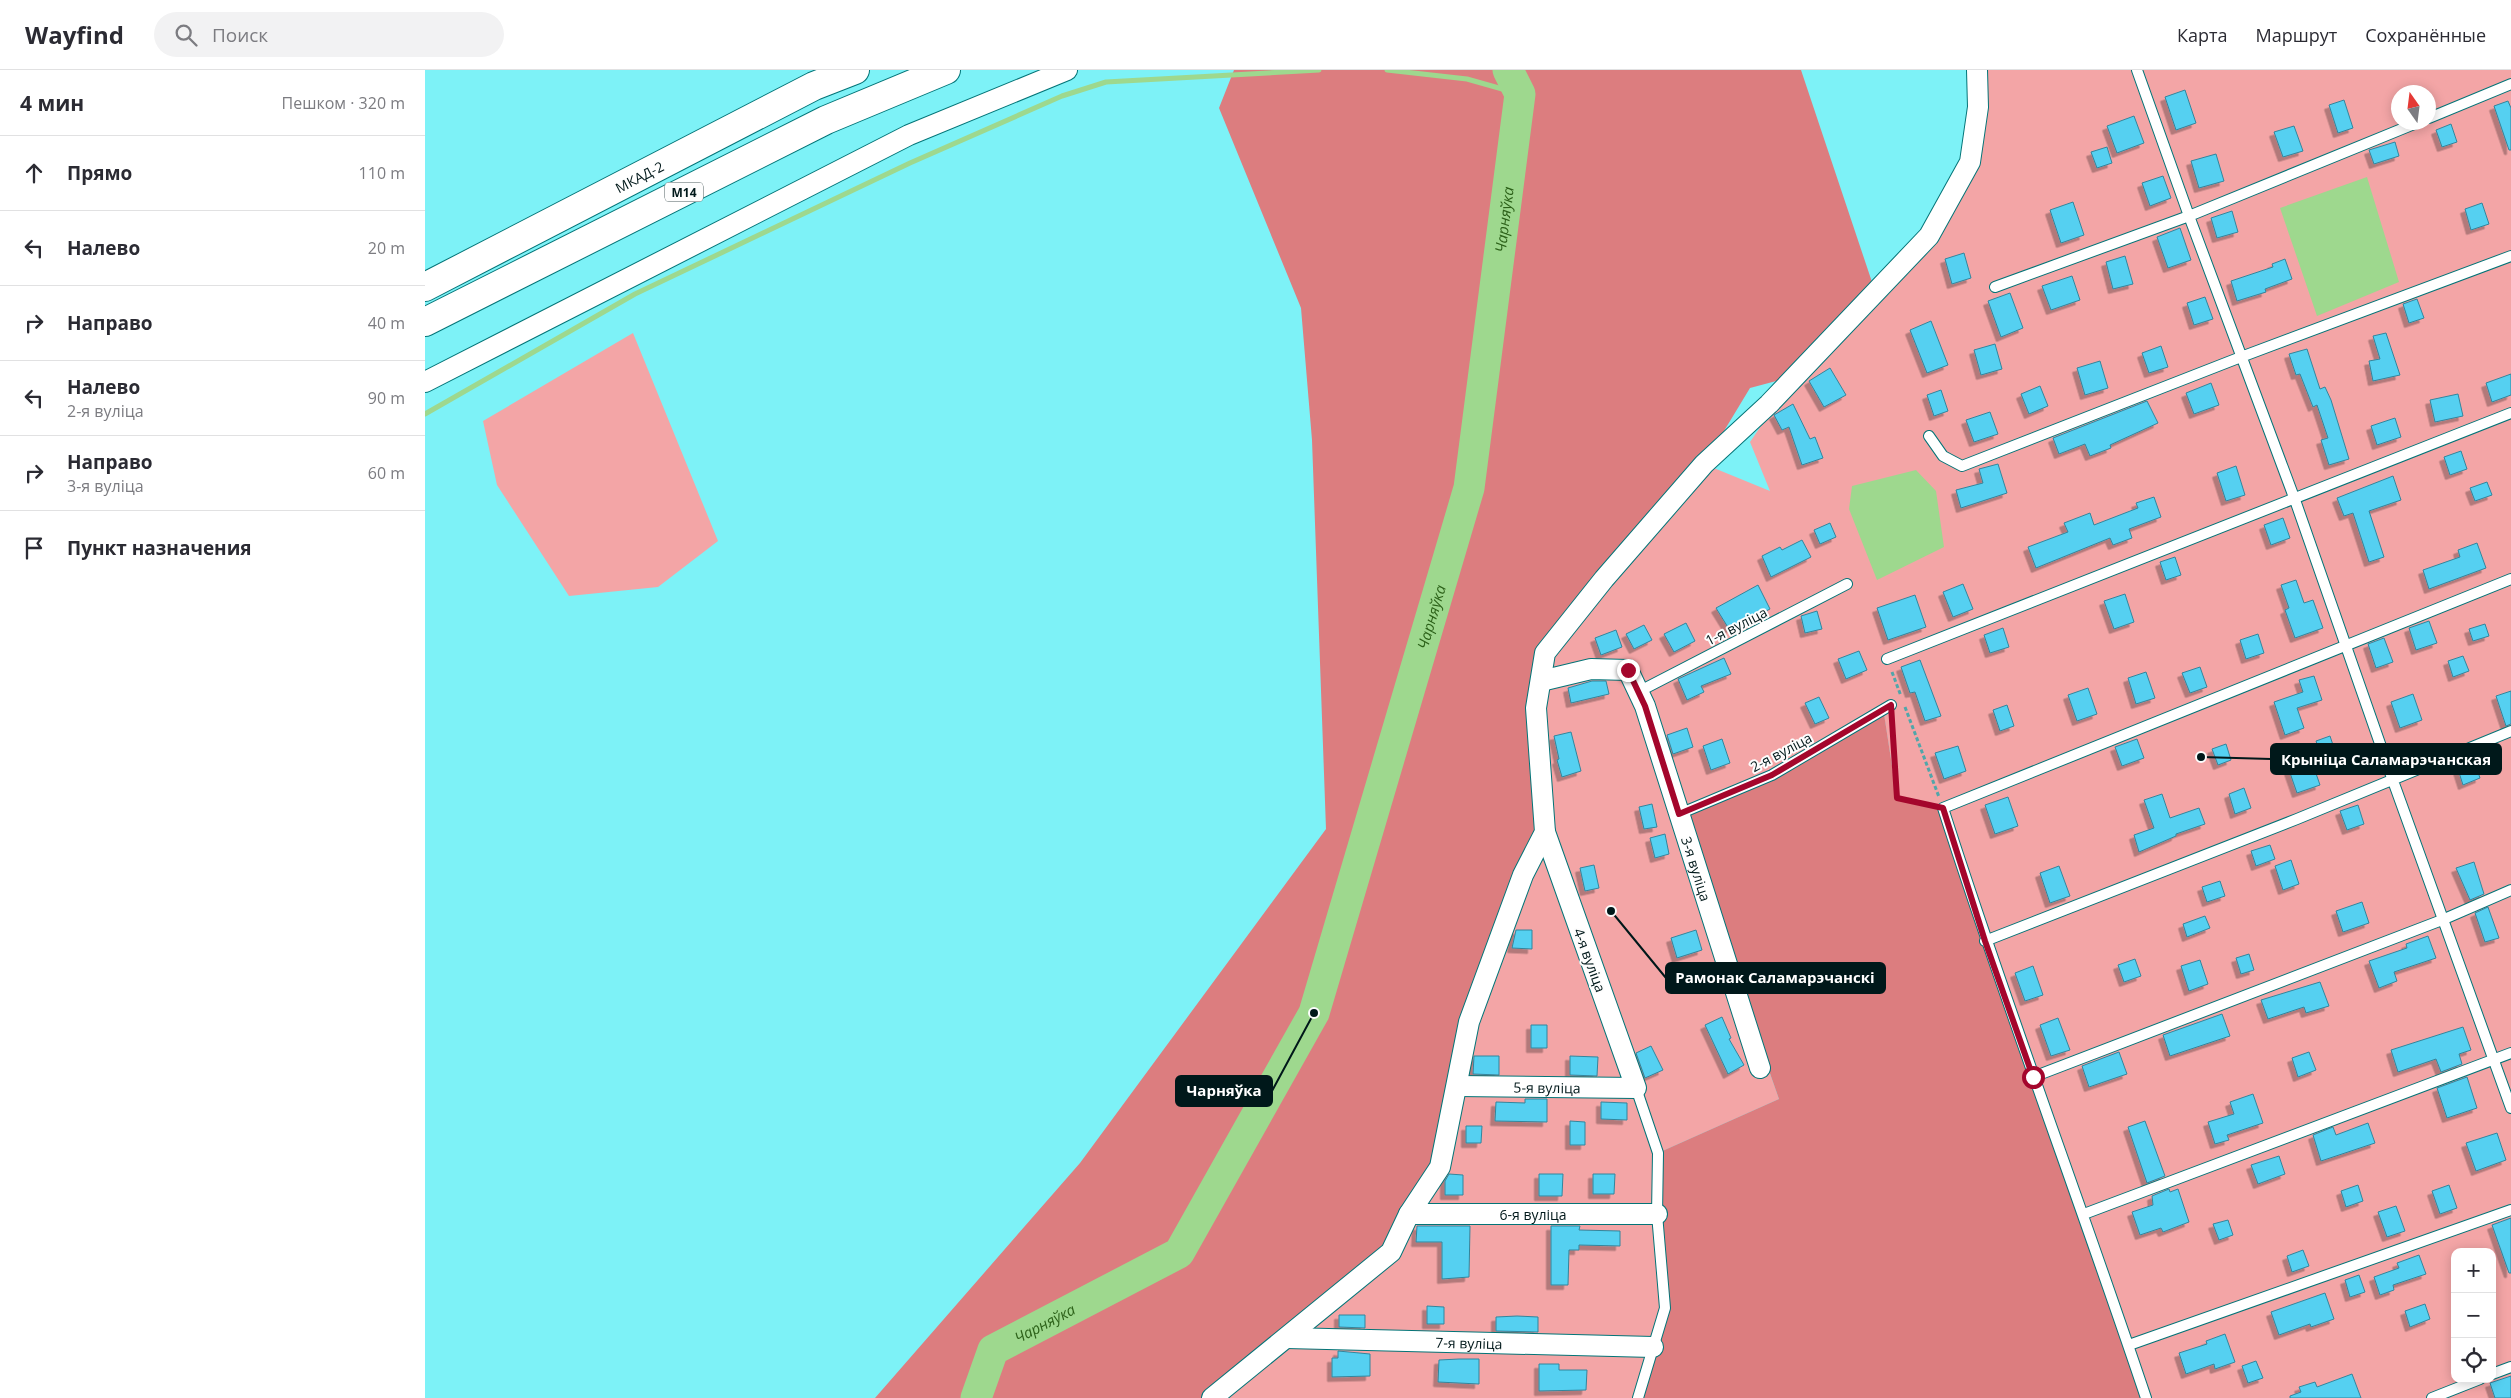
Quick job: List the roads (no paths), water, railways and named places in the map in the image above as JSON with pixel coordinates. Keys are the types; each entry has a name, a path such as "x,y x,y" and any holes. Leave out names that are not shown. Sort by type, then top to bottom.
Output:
{"highway":[{"name":"МКАД-2","path":"425,287 814,86 855,70"},
{"name":"М14","path":"425,322 826,120 946,70"}],"street":[{"path":"425,382 909,135 1067,70"},
{"name":"4-я вуліца","path":"1636,1088 1545,832 1536,708 1545,653 1604,579 1696,473 1769,404 1929,236 1971,162 1979,107 1977,70"},
{"name":"3-я вуліца","path":"1541,681 1591,669 1628,670 1645,706 1760,1068"},
{"path":"1211,1398 1391,1252 1409,1214 1440,1167 1458,1086 1469,1022 1523,875 1545,832"},
{"name":"5-я вуліца","path":"1458,1086 1636,1088"},
{"name":"6-я вуліца","path":"1409,1214 1657,1214"},
{"name":"7-я вуліца","path":"1287,1338 1653,1347"}],"lane":[{"path":"2137,70 2189,216 2295,500 2442,920 2511,1108"},
{"path":"2436,115 2511,84"},
{"path":"1995,287 2189,216 2399,130"},
{"path":"1929,436 1943,456 1962,466 2241,357 2511,256"},
{"path":"1887,659 2295,500 2511,413"},
{"path":"2147,1398 2084,1214 1985,941 1943,808 2511,579"},
{"name":"1-я вуліца","path":"1638,692 1847,584"},
{"name":"2-я вуліца","path":"1679,814 1772,775 1891,705"},
{"path":"1985,941 2297,819 2392,778 2511,731"},
{"path":"2033,1077 2442,920 2511,890"},
{"path":"2084,1214 2511,1053"},
{"path":"1636,1088 1658,1153 1657,1214 1665,1308 1639,1398"},
{"path":"2129,1345 2511,1210"},
{"path":"2496,1373 2511,1367"},
{"path":"2431,1398 2469,1383"}],"waterway":[{"path":"425,414 635,294 910,163 1062,96 1106,82 1319,70"},
{"path":"1387,70 1467,79 1520,94"},
{"name":"Чарняўка","path":"976,1398 993,1350 1179,1253 1314,1013 1469,488 1520,94 1508,70"}],"place":[{"name":"Крыніца Саламарэчанская","path":"2201,757"},
{"name":"Рамонак Саламарэчанскі","path":"1611,911"},
{"name":"Чарняўка","path":"1314,1013"}]}
